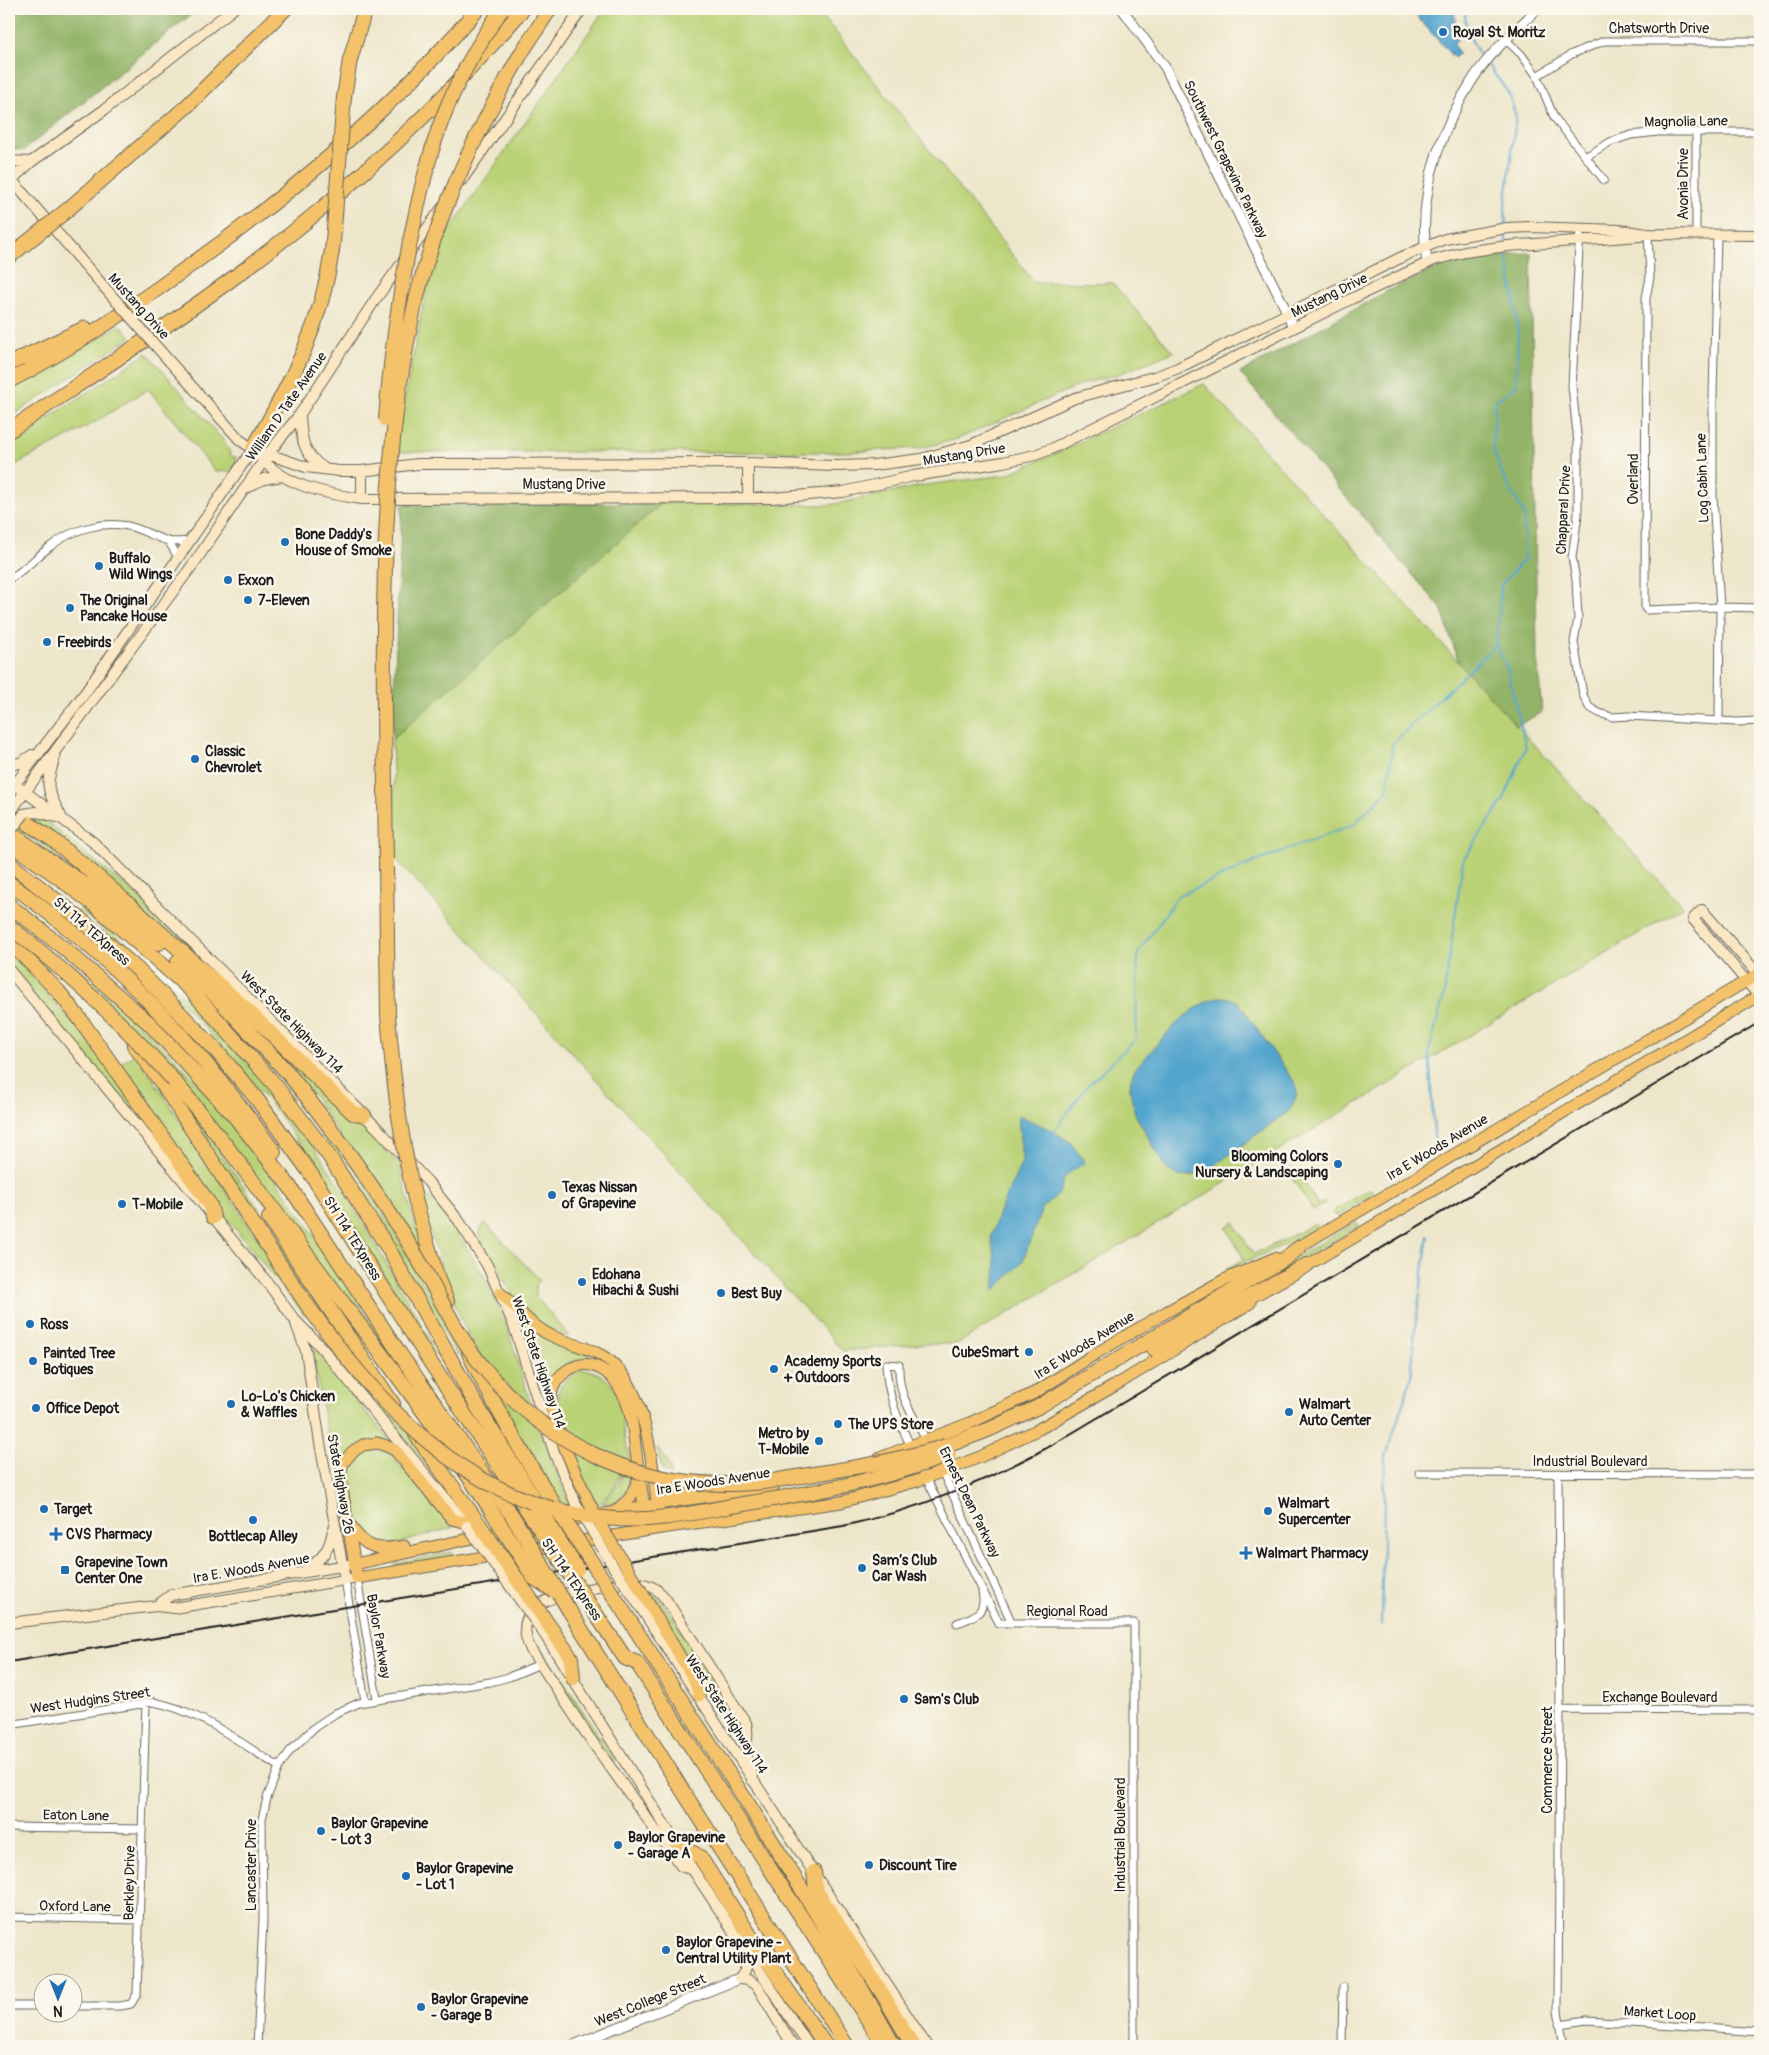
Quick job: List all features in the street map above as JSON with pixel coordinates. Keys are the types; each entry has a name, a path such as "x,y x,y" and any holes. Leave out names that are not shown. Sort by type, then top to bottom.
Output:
{"highway":[{"path":"9,257 175,118 285,9"},
{"path":"253,449 291,381 314,328 327,281 333,242 344,98 350,60 365,9"},
{"path":"9,382 109,322 228,239 302,180 387,103 478,9"},
{"path":"384,550 380,538 389,373 399,299 417,203 446,110 481,39 502,9"},
{"path":"9,431 205,298 310,218 408,132 523,9"},
{"path":"550,9 522,52 493,103 468,154 446,208 424,273 411,321 392,440 387,540 384,550 388,1016 393,1077 401,1133 410,1183 438,1280 490,1399 556,1509 807,1895 894,2046"},
{"path":"9,364 84,328 109,322"},
{"path":"11,811 53,840 105,882 245,1008 353,1113 364,1115"},
{"path":"9,833 101,896 137,924 210,990 288,1073 347,1148 415,1253 471,1351 502,1390 545,1427 569,1442 610,1462 648,1475 687,1482 729,1484 763,1482 876,1464 948,1450 993,1438 1037,1417 1161,1345 1307,1265"},
{"path":"9,844 54,874 97,907 191,990 276,1086 329,1156 388,1248 482,1414 536,1515 637,1663 885,2046"},
{"name":"SH 114 TEXpress","path":"9,863 84,922 138,970 215,1049 256,1098 312,1174 427,1357 536,1515"},
{"name":"SH 114 TEXpress","path":"9,883 74,934 128,983 202,1059 242,1108 388,1320 391,1342"},
{"path":"9,905 65,949 150,1024 232,1113 290,1188 391,1342 513,1517 557,1592 686,1796 848,2046"},
{"path":"9,915 77,980 120,1027 161,1082 312,1313 350,1364 382,1399 420,1435 460,1464 501,1490 533,1503 565,1512 604,1518 657,1518 835,1488 898,1473 1038,1407 1286,1258 1300,1247"},
{"path":"9,926 47,955 98,1001 174,1081 241,1167 411,1394 472,1480 534,1578 557,1592"},
{"path":"9,941 58,991 80,1019 210,1205 213,1217"},
{"path":"241,1167 245,1180 470,1524 548,1633 571,1658 573,1678"},
{"path":"677,1843 700,1857 753,1940 826,2046"},
{"path":"814,1872 816,1890 882,1993 913,2046"}],"main road":[{"path":"10,180 31,162 104,110 233,9"},
{"name":"William D Tate Avenue","path":"11,811 176,588 265,458 300,414 375,300 458,186 582,9"},
{"path":"9,161 31,162"},
{"name":"Mustang Drive","path":"10,180 240,440 265,458 282,476 331,495 362,499 772,498 844,492 914,476 1035,455 1427,263 1474,251 1633,238 1648,234"},
{"name":"Mustang Drive","path":"265,458 306,467 362,472 418,464 748,463 835,466 874,465 921,458 970,444 1075,398 1157,376 1178,368 1347,283 1425,247 1445,240 1507,228 1530,226 1619,230 1648,234 1760,235"},
{"path":"300,414 304,446 315,462 327,469"},
{"name":"William D Tate Avenue","path":"11,785 85,692 182,555 253,449"},
{"path":"748,463 748,498"},
{"path":"362,472 362,499"},
{"path":"245,488 264,479 282,476"},
{"path":"176,588 176,575 187,557 182,555"},
{"path":"94,699 93,691 111,664 113,653"},
{"path":"9,765 20,763 41,748"},
{"path":"57,750 47,781 50,794 63,819"},
{"name":"West State Highway 114","path":"11,785 25,792 93,842 428,1182 459,1221 487,1265 513,1323 554,1452 582,1501"},
{"path":"9,833 24,814 36,812 63,819"},
{"path":"470,1524 452,1519 395,1450 384,1444 377,1443 357,1448 344,1462 341,1479 357,1578 660,1528 841,1502 926,1478 980,1457 1039,1429 1215,1326 1307,1265 1760,996 1693,919 1702,910 1760,974"},
{"path":"9,970 268,1282 294,1319 321,1346 470,1524"},
{"name":"Ira E Woods Avenue","path":"355,1564 460,1541 658,1504 807,1482 834,1475 970,1423 1036,1392 1168,1311 1224,1280 1300,1247 1760,974"},
{"path":"1533,1108 1538,1116 1533,1131"},
{"path":"500,1293 549,1335 587,1348 610,1361 627,1379 643,1415 658,1504 660,1528"},
{"name":"State Highway 26","path":"294,1319 306,1351 345,1580"},
{"path":"648,1530 630,1414 623,1394 612,1376 595,1366 587,1364 572,1367 564,1372 555,1384 551,1404 582,1501 603,1529 639,1596 694,1680 698,1696"},
{"path":"652,1470 671,1489 705,1497"},
{"path":"615,1512 630,1498 640,1476"},
{"path":"348,1522 360,1540 378,1548 397,1548 450,1537 460,1541"},
{"path":"296,1574 316,1564 324,1555 331,1542 334,1524"},
{"name":"Ira E. Woods Avenue","path":"156,1606 171,1595 355,1564"},
{"name":"Ira E. Woods Avenue","path":"9,1623 156,1606 174,1608 357,1578"},
{"path":"694,1870 681,1866 588,1736 540,1664 527,1642 526,1626 534,1609 548,1599 599,1587 632,1583 652,1587 665,1598 746,1723 748,1736 746,1756 752,1769 752,1780"},
{"path":"573,1678 694,1870 809,2046"},
{"name":"West State Highway 114","path":"698,1696 752,1780 760,1788 927,2046"},
{"path":"737,1934 747,1961 744,1973 739,1979"},
{"path":"739,1979 748,1980 757,1986 793,2046"}],"street":[{"name":"Southwest Grapevine Parkway","path":"1122,9 1165,67 1288,314 1293,328"},
{"path":"1427,263 1424,213 1429,181 1446,131 1474,78 1506,40 1537,9"},
{"path":"1506,40 1521,54 1537,76 1554,118 1587,156 1604,180"},
{"name":"Chatsworth Drive","path":"1537,76 1572,54 1604,41 1760,41"},
{"name":"Magnolia Lane","path":"1587,156 1610,142 1631,135 1658,132 1760,132"},
{"name":"Avonia Drive","path":"1696,133 1696,234"},
{"name":"Chapparal Drive","path":"1580,228 1572,386 1578,444 1578,515 1572,557 1576,580 1578,618 1574,642 1583,695 1589,707 1599,714 1612,717 1628,716 1737,722 1760,721"},
{"name":"Overland","path":"1648,234 1650,264 1646,298 1645,608 1647,610 1720,607 1760,608"},
{"name":"Log Cabin Lane","path":"1717,234 1713,396 1714,497 1720,607 1719,720"},
{"path":"9,580 26,569 50,546 62,538 94,526 106,524 131,527 170,542 191,541"},
{"path":"170,542 182,555"},
{"name":"Ernest Dean Parkway","path":"1000,1623 910,1446 893,1407 887,1380 886,1364 899,1365 898,1380 902,1398 943,1472 1012,1623"},
{"name":"Industrial Boulevard","path":"1419,1473 1760,1474"},
{"name":"Commerce Street","path":"1558,1473 1560,1709 1559,2024 1564,2046"},
{"path":"971,1565 984,1559"},
{"name":"Baylor Parkway","path":"357,1578 377,1699"},
{"name":"Baylor Parkway","path":"345,1580 365,1701"},
{"path":"958,1623 972,1618 980,1613 983,1608 984,1599 981,1584"},
{"name":"Regional Road","path":"1000,1623 1134,1623"},
{"name":"Industrial Boulevard","path":"1134,1623 1134,2046"},
{"name":"Lancaster Drive","path":"257,2046 263,1920 262,1819 267,1798 279,1767 290,1751 315,1727 336,1713 365,1701 490,1682 509,1677 540,1664"},
{"name":"West Hudgins Street","path":"9,1725 146,1702 172,1705 196,1715 279,1767"},
{"name":"Berkley Drive","path":"82,2006 120,2006 131,2004 134,2001 139,1984 146,1702"},
{"name":"Exchange Boulevard","path":"1560,1709 1760,1710"},
{"name":"Eaton Lane","path":"9,1827 142,1829"},
{"name":"Oxford Lane","path":"9,1917 140,1920"},
{"name":"West College Street","path":"571,2046 591,2042 739,1979"},
{"path":"1342,2046 1343,1987"},
{"path":"9,2006 32,2006"},
{"name":"Market Loop","path":"1559,2024 1587,2020 1760,2032"}],"green space":[{"path":"9,9 198,9 24,150 9,149"},
{"path":"605,9 817,9 1034,282 1112,283 1173,352 1119,374 1084,383 958,439 920,448 845,452 397,452 396,442 431,265 449,231"},
{"path":"1531,253 1537,657 1542,712 1517,726 1459,663 1441,608 1240,373 1387,291 1443,266 1508,254"},
{"path":"121,325 131,337 9,418 9,390"},
{"path":"147,353 224,441 232,457 236,457 236,465 233,472 215,471 148,389 90,425 9,468 9,444"},
{"path":"1204,384 1683,907 957,1344 914,1344 843,1351 396,859 392,739 662,503 830,505 926,485 1005,475 1059,452"},
{"path":"662,503 392,739 402,505"},
{"path":"34,818 47,822 162,916 220,976 218,977 31,819"},
{"path":"23,825 32,830 136,916 17,830"},
{"path":"82,907 122,939 166,979 260,1077 305,1135 345,1192 440,1357 438,1358 309,1157 262,1093 187,1008 145,967 80,910"},
{"path":"135,929 195,982 252,1040 279,1069 329,1132 367,1188 463,1351 457,1355 352,1181 307,1114 282,1081 212,1002"},
{"path":"9,951 89,1041 153,1132 151,1134 9,965"},
{"path":"70,964 76,967 151,1036 188,1072 222,1110 289,1198 391,1352 388,1354 96,992"},
{"path":"238,1011 340,1103 399,1164 430,1273 314,1096"},
{"path":"136,1053 307,1314 305,1316 199,1183 120,1064"},
{"path":"167,1083 225,1159 260,1212 311,1292 307,1296"},
{"path":"1297,1170 1318,1205 1324,1202 1325,1204 1314,1210 1312,1209 1290,1175"},
{"path":"417,1185 436,1204 469,1251 489,1285 507,1327 532,1408 505,1384 481,1358 470,1339 447,1286"},
{"path":"1370,1189 1374,1194 1338,1216 1333,1214 1333,1211"},
{"path":"1234,1222 1253,1254 1315,1223 1318,1226 1291,1242 1227,1270 1225,1269 1244,1259 1226,1227"},
{"path":"1356,1222 1359,1226 1249,1288 1265,1275"},
{"path":"485,1223 540,1280 536,1285 536,1297 569,1335 567,1336 541,1325 518,1305 479,1236 479,1232"},
{"path":"522,1321 600,1360 599,1362 582,1360 566,1365 549,1391 546,1392"},
{"path":"315,1349 390,1441 388,1443 374,1441 336,1467 332,1440 328,1440 312,1350"},
{"path":"580,1370 599,1374 613,1386 618,1394 631,1464 562,1432 557,1404 559,1389 563,1382"},
{"path":"493,1385 538,1426 571,1507 566,1508 536,1463"},
{"path":"378,1405 382,1406 415,1439 444,1481 441,1483"},
{"path":"570,1447 620,1471 615,1486 596,1508 580,1472 582,1469 577,1469"},
{"path":"657,1448 669,1464 671,1475 662,1469"},
{"path":"367,1450 383,1450 390,1454 454,1527 397,1544 376,1541 373,1538 367,1540 355,1524 347,1477 353,1460"},
{"path":"622,1472 634,1476 628,1492 625,1491 617,1502 602,1504 620,1482"},
{"path":"452,1552 453,1557 395,1566 394,1564"},
{"path":"654,1596 668,1610 743,1728 743,1744 739,1742 651,1598"},
{"path":"538,1642 615,1761 612,1763 538,1651 535,1644"},
{"path":"853,1960 909,2046 901,2046"}],"water":[{"name":"Royal St. Moritz","path":"1410,9 1454,9 1457,41 1453,42 1459,54 1454,58"},
{"path":"1220,997 1238,1002 1296,1084 1297,1095 1290,1110 1203,1174 1180,1177 1167,1169 1135,1114 1130,1089 1131,1078 1135,1069 1174,1027 1196,1008"},
{"path":"1018,1115 1049,1129 1070,1142 1085,1162 1065,1176 1059,1194 1042,1208 1022,1263 994,1291 996,1267 991,1237 999,1212 1022,1162"}],"waterway":[{"path":"1466,9 1465,15 1469,35 1483,59"},
{"path":"1488,65 1509,94 1516,117 1505,208 1506,224"},
{"path":"1506,231 1506,244"},
{"path":"1054,1132 1086,1087 1136,1039 1138,953 1178,896 1254,862 1353,825 1387,791 1393,743 1496,645 1501,585 1524,560 1524,514 1503,476 1493,449 1495,401 1516,386 1518,335 1514,296 1506,251"},
{"path":"1435,1152 1429,1051 1444,995 1463,860 1503,801 1526,747 1507,667 1496,645"},
{"path":"1381,1625 1385,1459 1411,1379 1415,1328 1428,1236"}],"railway":[{"path":"9,1662 843,1526 925,1503 976,1483 1052,1445 1760,1022"}],"place":[{"name":"Royal St. Moritz","path":"1443,32"},
{"name":"Bone Daddy's House of Smoke","path":"285,542"},
{"name":"Buffalo Wild Wings","path":"99,566"},
{"name":"Exxon","path":"228,580"},
{"name":"7-Eleven","path":"248,600"},
{"name":"The Original Pancake House","path":"70,608"},
{"name":"Freebirds","path":"47,642"},
{"name":"Classic Chevrolet","path":"195,759"},
{"name":"Blooming Colors Nursery & Landscaping","path":"1338,1164"},
{"name":"Texas Nissan of Grapevine","path":"552,1195"},
{"name":"T-Mobile","path":"122,1204"},
{"name":"Edohana Hibachi & Sushi","path":"582,1282"},
{"name":"Best Buy","path":"721,1293"},
{"name":"Ross","path":"30,1324"},
{"name":"CubeSmart","path":"1029,1352"},
{"name":"Painted Tree Botiques","path":"33,1361"},
{"name":"Academy Sports + Outdoors","path":"774,1369"},
{"name":"Lo-Lo's Chicken & Waffles","path":"231,1404"},
{"name":"Office Depot","path":"36,1408"},
{"name":"Walmart Auto Center","path":"1289,1412"},
{"name":"The UPS Store","path":"838,1424"},
{"name":"Metro by T-Mobile","path":"819,1441"},
{"name":"Target","path":"44,1509"},
{"name":"Walmart Supercenter","path":"1268,1511"},
{"name":"Bottlecap Alley","path":"253,1520"},
{"name":"CVS Pharmacy","path":"56,1534"},
{"name":"Walmart Pharmacy","path":"1246,1553"},
{"name":"Sam’s Club Car Wash","path":"862,1568"},
{"name":"Grapevine Town Center One","path":"65,1570"},
{"name":"Sam's Club","path":"904,1699"},
{"name":"Baylor Grapevine - Lot 3","path":"321,1831"},
{"name":"Baylor Grapevine - Garage A","path":"618,1845"},
{"name":"Discount Tire","path":"869,1865"},
{"name":"Baylor Grapevine - Lot 1","path":"406,1876"},
{"name":"Baylor Grapevine - Central Utility Plant","path":"666,1950"},
{"name":"Baylor Grapevine - Garage B","path":"421,2007"}]}
